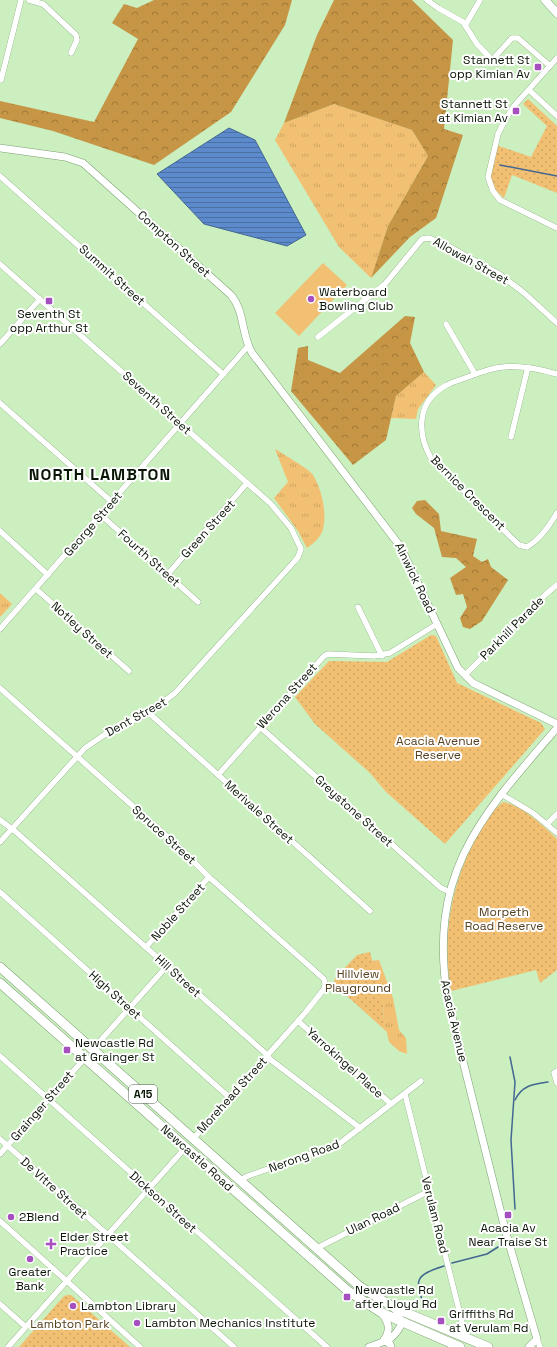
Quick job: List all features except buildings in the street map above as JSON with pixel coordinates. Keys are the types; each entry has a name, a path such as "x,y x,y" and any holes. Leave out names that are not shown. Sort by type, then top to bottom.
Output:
{"highway":[{"name":"Newcastle Road","path":"0,967 359,1286 395,1308"},
{"name":"Newcastle Road","path":"0,983 341,1285 382,1313 402,1323"},
{"name":"Morehead Street","path":"186,1147 193,1139"},
{"path":"231,1188 240,1180"},
{"name":"A15","path":"395,1308 488,1347"},
{"name":"A15","path":"402,1323 457,1346"}],"main road":[{"path":"545,0 557,13"}],"street":[{"path":"1,80 21,0"},
{"path":"29,0 43,4 72,31 77,40 71,53"},
{"path":"465,23 476,0"},
{"path":"465,23 480,0"},
{"path":"429,1 465,23 477,44 492,60 512,38 518,38 550,66"},
{"path":"557,58 514,106 501,126 489,169 489,182 493,191 500,200 557,228"},
{"path":"529,90 557,116"},
{"name":"Compton Street","path":"0,148 74,159 91,169 231,295 240,309 248,346"},
{"name":"Summit Street","path":"0,176 223,374"},
{"name":"Allowah Street","path":"318,337 385,284 420,241 429,238 442,243 499,274 557,322"},
{"name":"Seventh Street","path":"0,264 271,504 291,528 300,545 301,553"},
{"path":"0,344 40,299"},
{"path":"446,324 475,374"},
{"name":"George Street","path":"0,629 248,346"},
{"name":"Alnwick Road","path":"248,346 400,546 458,668 464,677 473,683 557,724"},
{"name":"Bernice Crescent","path":"557,374 528,367 502,367 475,374 445,385 433,395 425,408 422,419 421,434 425,448 432,460 519,545 527,547 542,534 557,513"},
{"path":"511,437 528,367"},
{"path":"0,403 112,502"},
{"name":"Green Street","path":"168,574 247,483"},
{"name":"Fourth Street","path":"101,515 198,602"},
{"path":"0,530 48,575"},
{"name":"Dent Street","path":"0,842 76,756 107,733 163,704 184,685 301,553"},
{"name":"Parkhill Parade","path":"468,672 557,585"},
{"name":"Notley Street","path":"36,588 129,671"},
{"path":"358,607 382,656 437,624"},
{"name":"Werona Street","path":"218,775 324,656 328,654 382,656"},
{"name":"Spruce Street","path":"0,688 179,847 209,877 324,979 325,984"},
{"name":"Merivale Street","path":"148,713 370,911"},
{"name":"Greystone Street","path":"260,727 441,888 450,892"},
{"name":"Acacia Avenue","path":"540,1347 506,1233 448,1001 443,974 442,948 445,918 450,892 469,842 482,819 501,794 557,728"},
{"path":"501,794 548,823 557,833"},
{"path":"548,823 557,814"},
{"name":"Hill Street","path":"0,820 16,832 267,1056 360,1128"},
{"name":"Noble Street","path":"146,947 209,877"},
{"name":"High Street","path":"0,892 230,1098"},
{"path":"92,1049 167,966"},
{"name":"Morehead Street","path":"193,1139 298,1021 324,989 325,984"},
{"name":"Yarrokingel Place","path":"298,1021 391,1104"},
{"name":"Dickson Street","path":"0,1056 327,1347"},
{"name":"Grainger Street","path":"0,1154 85,1058"},
{"path":"556,1072 557,1083"},
{"name":"Nerong Road","path":"240,1180 339,1144 421,1081"},
{"name":"Verulam Road","path":"405,1094 463,1326 463,1336"},
{"name":"De Vitre Street","path":"0,1139 234,1347"},
{"name":"Morehead Street","path":"8,1347 186,1147"},
{"name":"Ulan Road","path":"317,1248 429,1191"},
{"path":"0,1221 140,1347"},
{"path":"0,1304 26,1327"},
{"path":"369,1347 384,1340 393,1338 402,1323 395,1308"},
{"path":"382,1313 389,1325 389,1332 384,1340"},
{"path":"529,1347 537,1339"},
{"path":"384,1340 390,1344 391,1347"}],"green space":[{"path":"154,0 292,0 285,25 231,112 154,165 53,131 0,118 0,101 94,122 138,39 112,23 124,4 137,8"},
{"path":"334,0 412,0 453,40 444,129 463,135 436,218 410,237 371,278 388,226 428,156 412,130 334,104 284,123 317,35"},
{"path":"528,99 557,126 557,193 512,175 504,198 492,187 490,172 496,145 531,157 547,126 523,104"},
{"path":"334,104 412,130 428,156 388,226 371,278 339,247 275,140 284,123"},
{"name":"Waterboard Bowling Club","path":"323,263 347,285 299,336 275,313"},
{"path":"405,316 415,317 410,343 424,372 396,396 386,440 353,465 291,391 298,348 308,346 308,360 340,373"},
{"path":"424,372 436,385 418,409 416,419 391,418 396,396"},
{"path":"275,449 311,472 321,494 324,509 323,529 317,540 307,548 298,531 274,498 288,482"},
{"path":"425,500 439,514 441,531 477,539 473,556 482,562 488,559 491,567 508,580 482,621 470,629 463,627 460,618 467,607 463,594 456,595 450,578 466,567 456,558 442,557 434,528 416,514 412,508 417,501"},
{"path":"0,593 12,604 0,617"},
{"name":"Acacia Avenue Reserve","path":"431,635 436,636 457,683 541,723 545,729 445,844 386,792 370,773 315,724 295,697 329,661 387,662"},
{"name":"Morpeth Road Reserve","path":"503,802 517,807 525,812 539,822 557,839 557,970 540,983 536,970 451,991 447,950 448,930 455,890 461,871 478,834 492,812"},
{"name":"Hillview Playground","path":"370,952 383,1004 384,1020 387,1032 336,986 334,982 336,977 357,955"},
{"path":"379,960 393,998 399,1030 406,1038 407,1054 399,1051 389,1042 384,1020 383,1004 371,961"},
{"name":"Lambton Park","path":"71,1295 130,1347 19,1347 64,1296"}],"water":[{"path":"229,128 255,140 306,235 287,246 204,224 157,174"}],"waterway":[{"path":"500,165 557,176"},
{"path":"510,1057 515,1082 511,1140 515,1209"},
{"path":"515,1100 525,1088 548,1082"},
{"path":"452,1263 487,1254 498,1247"},
{"path":"425,1308 419,1291 419,1280 427,1273 444,1266"}],"place":[{"name":"Stannett St opp Kimian Av","path":"538,67"},
{"name":"Stannett St at Kimian Av","path":"516,111"},
{"name":"Waterboard Bowling Club","path":"311,299"},
{"name":"Seventh St opp Arthur St","path":"49,301"},
{"name":"Newcastle Rd at Grainger St","path":"67,1050"},
{"name":"Acacia Av Near Traise St","path":"508,1215"},
{"name":"2Blend","path":"11,1217"},
{"name":"Elder Street Practice","path":"51,1244"},
{"name":"Greater Bank","path":"30,1259"},
{"name":"Newcastle Rd after Lloyd Rd","path":"347,1297"},
{"name":"Lambton Library","path":"73,1306"},
{"name":"Griffiths Rd at Verulam Rd","path":"441,1321"},
{"name":"Lambton Mechanics Institute","path":"137,1323"}],"district":[{"name":"NORTH LAMBTON","path":"100,474"}]}
